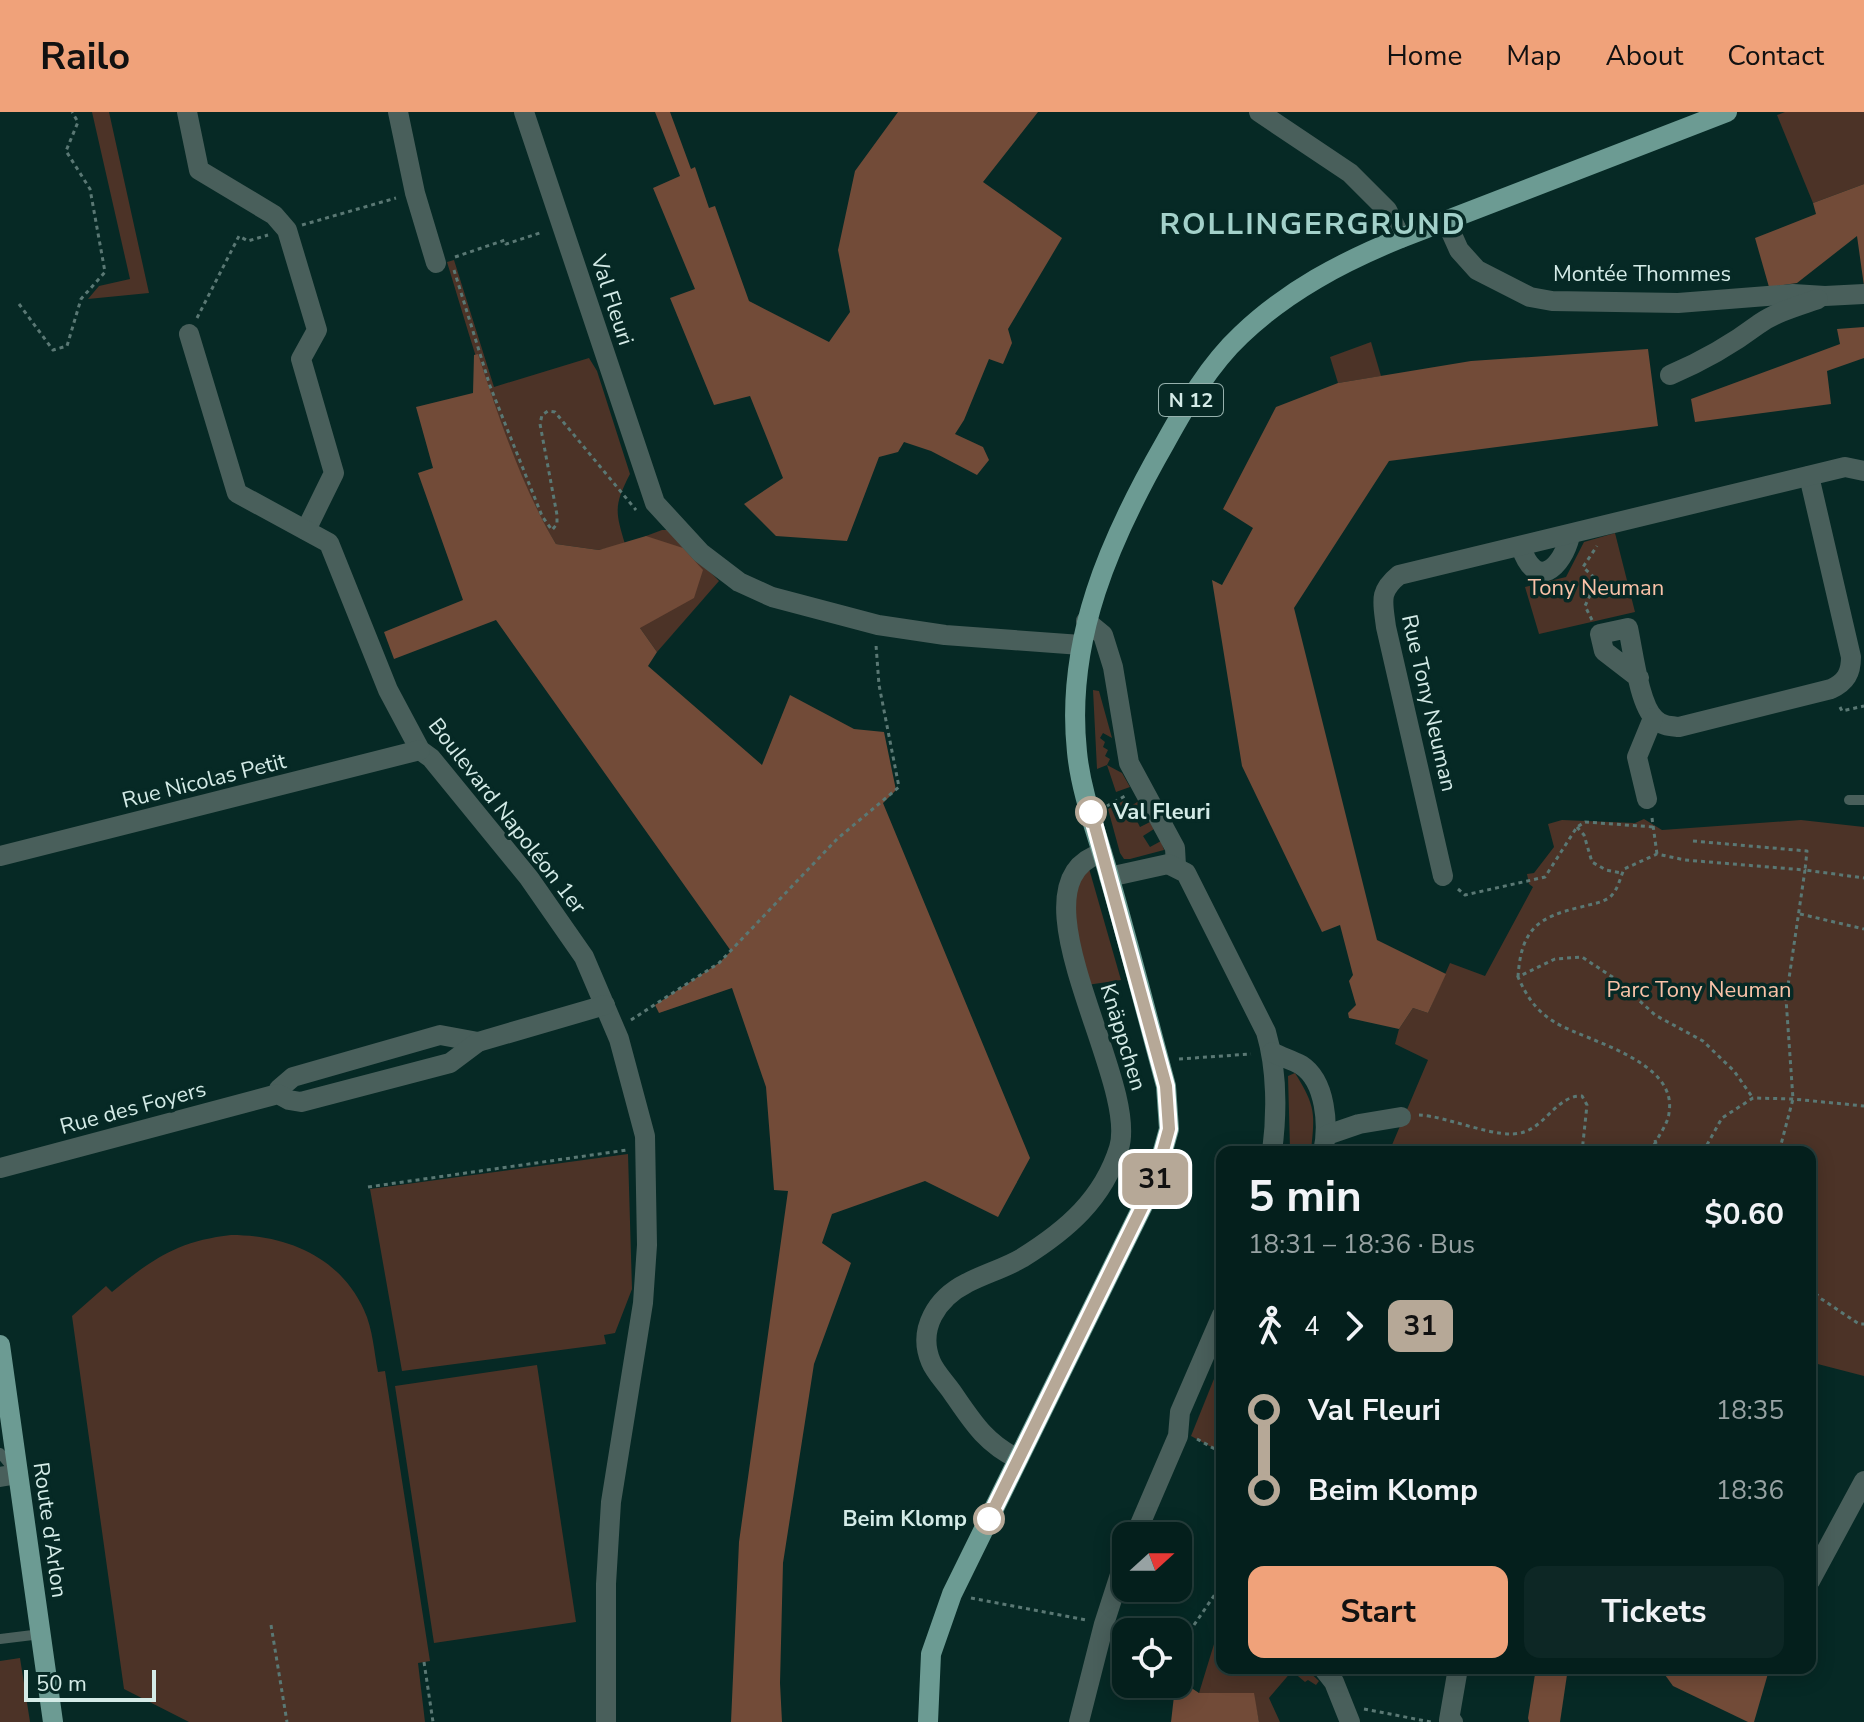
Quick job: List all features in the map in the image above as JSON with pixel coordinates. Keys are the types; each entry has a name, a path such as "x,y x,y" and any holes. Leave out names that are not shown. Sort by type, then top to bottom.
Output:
{"main road":[{"name":"N 12","path":"928,1722 931,1654 952,1594 1154,1183 1169,1129 1166,1086 1077,755 1075,683 1081,645 1086,621 1119,527 1167,438 1210,370 1240,335 1306,284 1352,259 1401,238 1727,112"},
{"name":"Route d'Arlon","path":"0,1345 9,1406 9,1475 41,1634 53,1722"}],"street":[{"path":"187,112 199,170 274,215 287,230 317,330 301,359 334,473 306,530"},
{"path":"398,112 415,193 436,263"},
{"name":"Val Fleuri","path":"524,112 562,226 646,506 739,582 772,597 878,625 945,635 1081,645"},
{"path":"1259,112 1350,173 1387,210 1401,238"},
{"name":"Montée Thommes","path":"1446,221 1459,250 1477,270 1530,297 1552,301 1678,303 1793,294 1864,294"},
{"name":"Montée Thommes","path":"1670,375 1748,335 1759,324 1825,296"},
{"name":"Boulevard Napoléon 1er","path":"189,334 237,493 329,543 388,690 420,750 431,758 529,878 584,957 623,1037 647,1146 647,1245 643,1303 611,1502 606,1584 606,1722"},
{"name":"Rue Tony Neuman","path":"1443,876 1386,627 1382,599 1388,585 1399,575 1845,467 1864,471"},
{"path":"1639,678 1604,651 1600,634 1628,628 1645,702 1653,718 1665,726 1679,727 1831,689 1847,677 1851,657 1809,476"},
{"path":"1521,547 1529,567 1535,571 1546,571 1555,566 1570,536"},
{"path":"1086,621 1103,635 1113,667 1129,763 1175,848 1176,866"},
{"path":"1647,799 1637,757 1653,718"},
{"name":"Rue Nicolas Petit","path":"0,856 420,750"},
{"name":"Knäppchen","path":"1018,1459 985,1439 931,1362 926,1342 928,1321 940,1303 963,1284 1019,1260 1052,1238 1085,1210 1111,1174 1122,1140 1119,1103 1111,1067 1075,966 1067,931 1066,901 1071,880 1079,867 1088,857 1102,853"},
{"path":"1109,877 1158,865 1176,866 1186,873 1266,1032 1272,1052 1273,1146"},
{"name":"Rue des Foyers","path":"0,1168 278,1094 301,1102 450,1063 478,1042 605,1005"},
{"name":"Rue des Foyers","path":"278,1094 279,1089 293,1077 440,1035 478,1042"},
{"path":"1272,1052 1304,1067 1318,1089 1326,1111 1325,1144"},
{"path":"1325,1144 1359,1124 1401,1117"},
{"path":"1141,1522 1178,1436 1180,1412 1216,1329"},
{"path":"0,1434 9,1406"},
{"path":"1816,1570 1864,1481"},
{"path":"1079,1722 1112,1599"},
{"path":"1328,1674 1347,1715"},
{"path":"1445,1721 1457,1674"}],"lane":[{"path":"1849,800 1864,800"},
{"path":"0,1453 9,1475"},
{"path":"0,1639 41,1634"}],"path":[{"path":"19,304 53,350 67,346 81,299 105,272 90,189 66,151 78,122 72,112"},
{"path":"189,334 239,236 248,241 380,203"},
{"path":"562,226 506,244 505,240 450,259 490,386 542,516 552,530 557,524 557,515 540,424 542,415 548,411 555,412 646,506"},
{"path":"1600,634 1585,606 1597,580 1583,567 1609,526"},
{"path":"631,1020 719,963 837,839 899,787 879,685 876,655 878,625"},
{"path":"1104,807 1142,786"},
{"path":"1443,876 1465,895 1545,877 1577,827 1585,822 1654,827 1657,854"},
{"path":"1577,827 1584,835 1592,862 1606,870 1622,873"},
{"path":"1693,841 1807,851 1786,999 1793,1099 1781,1146"},
{"path":"1653,1146 1670,1114 1667,1091 1648,1069 1619,1049 1555,1023 1528,1000 1518,977 1519,957 1526,936 1541,920 1558,912 1602,902 1617,889 1624,869 1657,854 1685,860 1864,878"},
{"path":"1800,914 1864,929"},
{"path":"1518,977 1555,959 1582,957 1617,980 1655,1015 1703,1041 1734,1071 1753,1098"},
{"path":"1175,1059 1272,1052"},
{"path":"1434,1117 1507,1135 1525,1132 1572,1096 1582,1096 1587,1105 1583,1146"},
{"path":"1706,1146 1722,1118 1753,1098 1864,1106"},
{"path":"1655,1140 1656,1146"},
{"path":"368,1187 647,1146"},
{"path":"1816,1294 1864,1324"},
{"path":"1194,1625 1216,1593"},
{"path":"968,1598 1104,1624"},
{"path":"271,1625 287,1722"},
{"path":"424,1662 433,1722"},
{"path":"1347,1715 1365,1709 1445,1721"}],"green space":[{"path":"92,112 109,112 149,293 88,299 99,286 130,279"},
{"path":"1785,112 1864,112 1864,184 1813,203 1777,115"},
{"path":"454,260 494,387 589,358 597,371 630,474 618,508 625,544 599,550 556,544 521,478 493,407 447,262"},
{"path":"1371,342 1381,376 1338,383 1330,357"},
{"path":"669,530 719,581 657,652 603,576 646,536"},
{"name":"Tony Neuman","path":"1615,533 1635,612 1539,634 1525,587 1566,577 1584,542"},
{"path":"1093,690 1099,691 1112,738 1103,733 1100,738 1105,742 1103,747 1108,750 1105,756 1110,759 1107,765 1097,769"},
{"path":"1107,765 1122,773 1130,787 1116,792"},
{"path":"1125,800 1129,807 1139,801 1144,809 1134,815 1140,827 1150,822 1154,829 1143,836 1150,847 1161,841 1164,850 1124,859 1108,809"},
{"name":"Parc Tony Neuman","path":"1644,819 1662,830 1801,820 1864,827 1864,1376 1816,1364 1816,1146 1392,1146 1428,1060 1395,1044 1399,1029 1413,1008 1428,1013 1450,963 1485,976 1533,887 1527,874 1534,873 1554,847 1548,824 1562,820 1635,823"},
{"path":"1088,865 1121,980 1087,985 1069,901"},
{"path":"1295,1073 1307,1094 1312,1111 1312,1146 1290,1146 1288,1076"},
{"path":"628,1154 632,1289 615,1333 604,1335 606,1344 402,1371 370,1189"},
{"path":"231,1235 272,1239 310,1253 341,1276 354,1292 367,1317 378,1372 385,1371 430,1661 418,1663 425,1722 189,1722 124,1689 72,1316 106,1286 112,1292 167,1253 196,1242"},
{"path":"537,1365 576,1622 434,1643 395,1386"},
{"path":"1216,1374 1216,1447 1191,1436"},
{"path":"1216,1638 1216,1674 1289,1674 1269,1698 1280,1722 1259,1722 1253,1693 1199,1693"},
{"path":"20,1658 30,1722 0,1722 0,1661"},
{"path":"1296,1674 1311,1674 1319,1681 1316,1685 1308,1680 1305,1682"}],"shaded area":[{"path":"655,112 670,112 691,169 695,167 709,208 715,206 749,301 829,342 850,312 838,250 855,171 898,112 1038,112 983,182 1062,238 1008,329 1012,343 1003,364 989,359 964,420 955,434 983,447 989,460 977,475 931,451 904,442 898,452 879,457 847,541 776,536 744,504 783,478 750,396 714,405 670,298 695,289 653,188 680,176"},
{"path":"1864,184 1864,286 1857,236 1797,283 1769,287 1755,238 1816,214 1813,203"},
{"path":"1864,327 1864,358 1827,371 1831,404 1695,422 1691,399 1840,344 1837,329"},
{"path":"1648,349 1658,426 1389,461 1294,608 1377,940 1446,974 1428,1013 1413,1008 1399,1029 1349,1018 1348,1013 1356,1005 1349,981 1353,975 1340,925 1322,932 1242,766 1212,580 1222,585 1253,528 1223,509 1276,407 1338,383 1471,361"},
{"path":"478,354 522,477 556,544 599,550 646,536 683,548 703,570 694,598 640,628 657,652 648,666 762,765 790,695 854,729 884,732 896,790 883,803 1030,1158 998,1217 925,1181 832,1214 822,1243 851,1263 814,1364 783,1563 782,1722 731,1722 739,1542 788,1191 774,1190 766,1087 732,988 659,1013 655,1005 719,963 731,951 496,620 394,659 384,632 463,600 418,473 433,468 416,407 473,393 474,355"},
{"path":"1535,1674 1567,1674 1560,1722 1529,1722"},
{"path":"1664,1674 1768,1674 1754,1722 1748,1722 1673,1686"},
{"path":"1192,1688 1199,1693 1254,1693 1259,1722 1171,1722 1174,1698 1192,1698"}],"bus line":[{"name":"31","path":"989,1519 1154,1183 1169,1129 1166,1086 1091,812"}],"place":[{"name":"Val Fleuri","path":"1091,812"},
{"name":"Beim Klomp","path":"989,1519"}],"district":[{"name":"ROLLINGERGRUND","path":"1313,224"}]}
